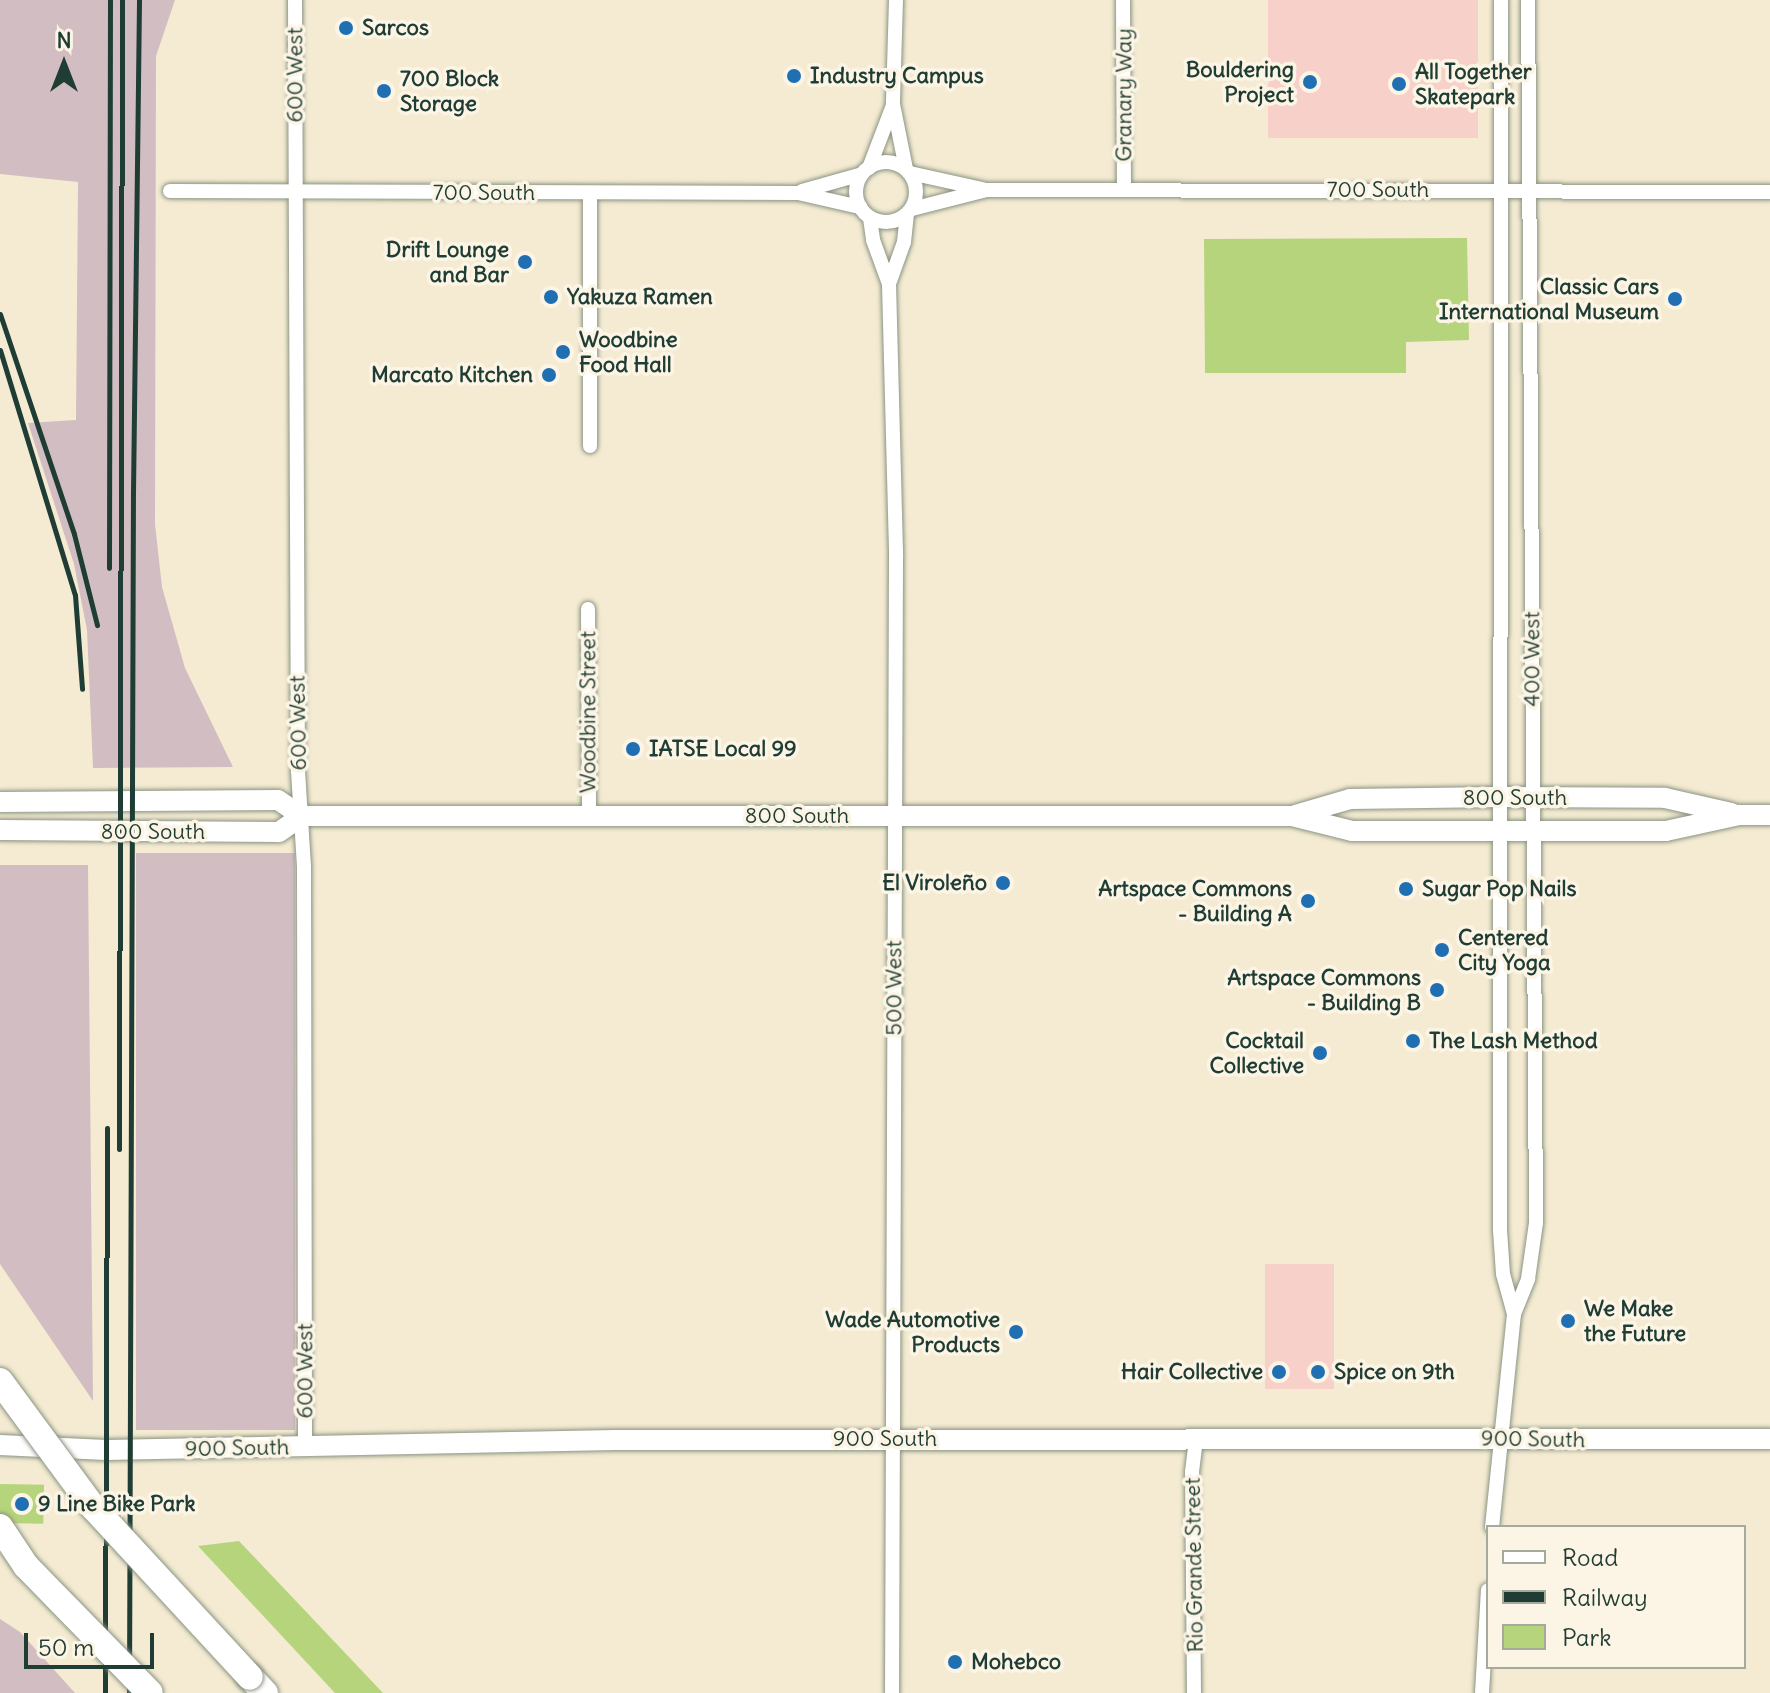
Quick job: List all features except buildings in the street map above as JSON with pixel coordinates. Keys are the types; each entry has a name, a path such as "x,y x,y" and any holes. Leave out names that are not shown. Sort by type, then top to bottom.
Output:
{"highway":[{"path":"0,1381 93,1507 257,1685"},
{"path":"0,1527 26,1566 150,1693"}],"street":[{"name":"600 West","path":"295,0 305,1446"},
{"path":"893,104 856,193 865,212 888,222 910,212 916,187 908,171 893,104 896,0"},
{"name":"Granary Way","path":"1123,0 1124,190"},
{"name":"400 West","path":"1501,0 1500,1252 1514,1314"},
{"name":"400 West","path":"1492,1525 1495,1471 1514,1314 1528,1279 1535,1242 1532,190 1528,156 1528,0"},
{"path":"865,171 887,162 908,171"},
{"name":"700 South","path":"798,193 865,171"},
{"name":"700 South","path":"908,171 986,190 1770,192"},
{"name":"700 South","path":"910,212 986,190"},
{"name":"700 South","path":"170,191 798,193 865,212"},
{"path":"590,193 590,446"},
{"name":"500 West","path":"865,212 889,284 896,557 892,1693"},
{"name":"500 West","path":"889,284 904,242 910,212"},
{"name":"Woodbine Street","path":"588,609 589,815"},
{"name":"800 South","path":"1292,816 1350,799 1500,797 1665,798 1739,815"},
{"name":"800 South","path":"0,802 278,800 302,816 1292,816 1352,831 1666,831 1739,815 1770,815"},
{"name":"800 South","path":"0,830 279,832 302,816"},
{"name":"Rio Grande Street","path":"1194,1693 1192,1472 1196,1438"},
{"name":"900 South","path":"0,1445 106,1450 477,1441 1770,1439"},
{"path":"1482,1693 1486,1624"}],"shaded area":[{"path":"0,0 175,0 156,56 155,524 162,587 185,668 233,767 93,768 87,630 74,564 28,423 76,420 78,182 0,174"},
{"path":"1268,0 1478,0 1478,138 1268,138"},
{"path":"136,853 295,853 295,1430 136,1430"},
{"path":"0,865 88,865 93,1401 0,1264"},
{"path":"1265,1264 1334,1264 1334,1389 1265,1389"},
{"path":"0,1619 20,1632 75,1693 0,1693"}],"green space":[{"path":"1467,238 1469,340 1406,342 1406,373 1205,373 1204,239"},
{"name":"9 Line Bike Park","path":"0,1484 44,1485 43,1524 0,1523"},
{"path":"239,1541 383,1693 335,1693 198,1546"}],"railway":[{"path":"109,568 110,0"},
{"path":"119,1149 122,0"},
{"path":"129,1693 133,493 139,0"},
{"path":"0,314 74,534 97,625"},
{"path":"0,350 75,595 82,689"},
{"path":"105,1693 107,1128"}],"place":[{"name":"Sarcos","path":"346,28"},
{"name":"Industry Campus","path":"794,76"},
{"name":"Bouldering Project","path":"1310,82"},
{"name":"All Together Skatepark","path":"1399,84"},
{"name":"700 Block Storage","path":"384,91"},
{"name":"Drift Lounge and Bar","path":"525,262"},
{"name":"Yakuza Ramen","path":"551,297"},
{"name":"Classic Cars International Museum","path":"1675,299"},
{"name":"Woodbine Food Hall","path":"563,352"},
{"name":"Marcato Kitchen","path":"549,375"},
{"name":"IATSE Local 99","path":"633,749"},
{"name":"El Viroleño","path":"1003,883"},
{"name":"Sugar Pop Nails","path":"1406,889"},
{"name":"Artspace Commons - Building A","path":"1308,901"},
{"name":"Centered City Yoga","path":"1442,950"},
{"name":"Artspace Commons - Building B","path":"1437,990"},
{"name":"The Lash Method","path":"1413,1041"},
{"name":"Cocktail Collective","path":"1320,1053"},
{"name":"We Make the Future","path":"1568,1321"},
{"name":"Wade Automotive Products","path":"1016,1332"},
{"name":"Hair Collective","path":"1279,1372"},
{"name":"Spice on 9th","path":"1318,1372"},
{"name":"9 Line Bike Park","path":"22,1504"},
{"name":"Mohebco","path":"955,1662"}]}
